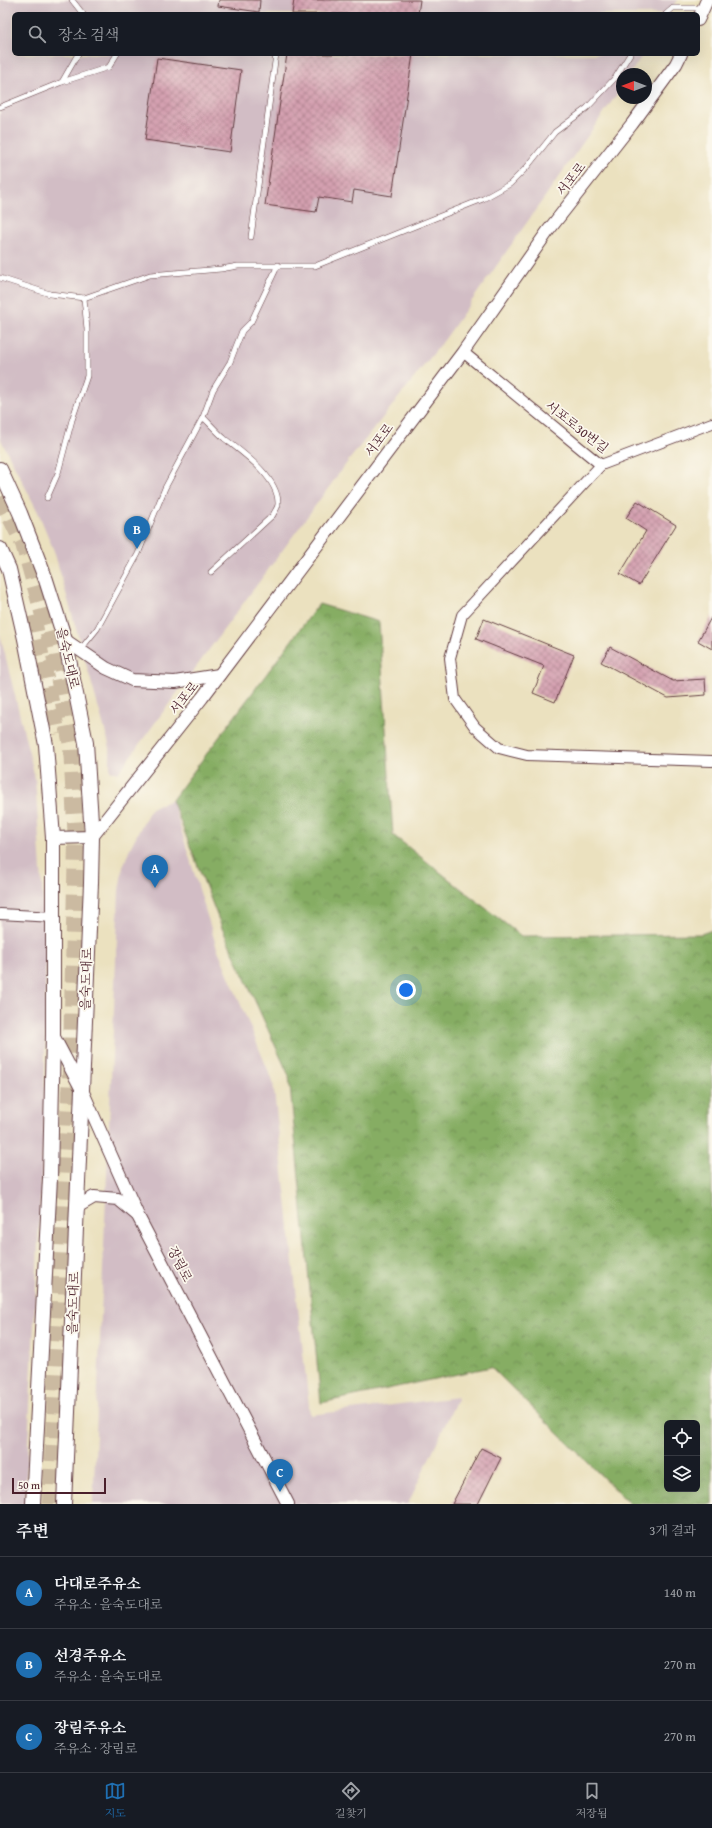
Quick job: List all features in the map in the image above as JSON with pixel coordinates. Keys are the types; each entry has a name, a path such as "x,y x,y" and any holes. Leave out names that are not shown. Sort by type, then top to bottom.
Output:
{"main road":[{"name":"을숙도대로","path":"0,469 15,500 44,573 65,640 86,743 92,836 64,1504"},
{"path":"0,549 8,569 23,631 46,745 53,838 53,1034 50,1178 33,1504"}],"street":[{"path":"700,16 706,4"},
{"name":"서포로","path":"92,836 219,675 463,352 548,231 632,124 676,64 680,56"},
{"name":"서포로30번길","path":"463,352 601,465 712,423"},
{"path":"601,465 462,615 450,658 455,699 475,727 499,748 527,755 712,761"},
{"path":"65,640 106,668 132,680 175,682 219,675"},
{"path":"53,838 92,836"},
{"path":"0,914 54,917"},
{"name":"장림로","path":"53,1034 82,1090 140,1218 288,1504"},
{"path":"77,1207 94,1197 118,1199 140,1218"}],"lane":[{"path":"72,0 81,12"},
{"path":"668,12 673,8 706,4"},
{"path":"62,82 77,56"},
{"path":"0,107 62,82 109,67 116,56"},
{"path":"251,237 276,56"},
{"path":"0,272 1,278 50,294 84,298 150,275 221,269 238,266 278,264 315,266 483,199 510,184 527,167 555,132 587,108 606,88 629,56"},
{"path":"80,651 97,629 115,599 138,554 165,488 203,417 213,390 230,362 242,331 251,322 278,264"},
{"path":"47,498 58,473 72,420 87,376 88,330 84,298"},
{"path":"203,417 224,438 251,458 269,480 278,505 273,515 211,572"}],"shaded area":[{"path":"0,0 677,0 669,12 12,12 12,56 642,56 634,68 616,68 616,96 445,339 349,460 118,773 110,771 110,748 54,551 38,512 0,438"},
{"path":"0,634 35,778 46,946 44,1125 25,1504 0,1504"},
{"path":"172,800 216,945 273,1082 310,1415 458,1397 408,1504 93,1504 119,890 123,867 131,846 151,808"}],"green space":[{"path":"319,604 379,622 393,835 521,936 701,934 712,930 712,1504 630,1504 491,1367 321,1403 289,1076 222,928 172,800"}],"building":[{"path":"219,0 260,0 259,12 218,6"},
{"path":"294,0 420,0 418,12 292,12"},
{"path":"287,56 413,56 392,196 354,190 352,202 319,197 316,212 265,205"},
{"path":"157,58 241,70 230,152 145,140"},
{"path":"637,501 676,525 639,585 620,574 646,531 626,518"},
{"path":"712,616 712,649 698,641"},
{"path":"484,619 574,655 555,702 533,693 544,666 476,639"},
{"path":"610,647 673,681 705,679 706,695 668,698 601,662"},
{"path":"481,1448 501,1458 478,1504 452,1504"}],"tunnel":[{"path":"0,497 23,544 54,655 71,746 76,843 71,1052 50,1504"},
{"path":"33,616 58,734"}],"place":[{"name":"선경주유소","path":"137,549"},
{"name":"다대로주유소","path":"155,888"},
{"name":"장림주유소","path":"280,1492"}]}
